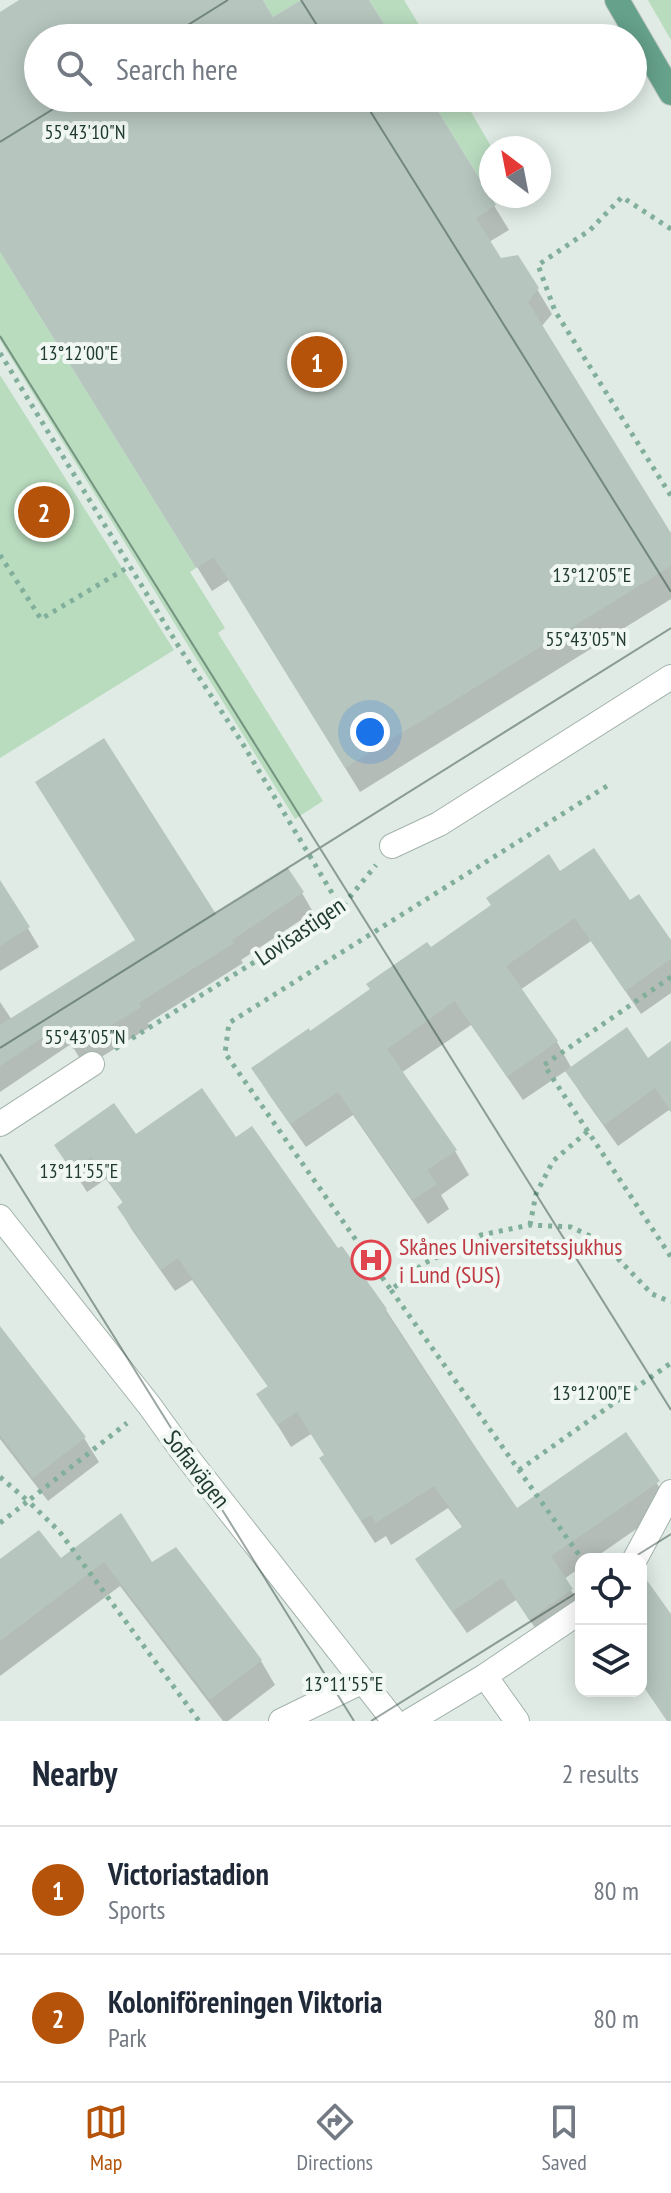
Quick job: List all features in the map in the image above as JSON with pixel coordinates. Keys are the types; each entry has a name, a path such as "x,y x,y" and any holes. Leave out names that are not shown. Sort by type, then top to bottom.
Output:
{"main road":[{"path":"617,0 631,24"},
{"path":"647,52 671,93"}],"street":[{"path":"392,846 439,824 671,677"},
{"path":"0,1124 92,1064"},
{"name":"Sofiavägen","path":"0,1217 394,1721"},
{"path":"638,1553 671,1492"},
{"path":"410,1721 485,1676 575,1615"},
{"path":"485,1676 517,1721"},
{"path":"281,1721 363,1681"}],"path":[{"path":"671,229 622,197 590,230 538,265 555,311 671,496"},
{"path":"0,353 341,908"},
{"path":"0,555 41,619 130,566"},
{"path":"578,1553 225,1053 229,1023 607,786"},
{"name":"Lovisastigen","path":"92,1064 341,908 392,846"},
{"path":"671,977 544,1065 671,1257"},
{"path":"530,1225 536,1194 553,1161 588,1131"},
{"path":"391,1290 423,1264 481,1235 530,1225 571,1227 601,1241 652,1294 671,1302"},
{"path":"519,1470 671,1363"},
{"path":"0,1523 149,1405"},
{"path":"0,1477 59,1531 199,1721"}],"green space":[{"path":"263,0 301,0 273,17"},
{"path":"369,0 404,0 419,24 384,24"},
{"path":"648,0 671,0 671,40"},
{"path":"439,112 471,112 485,136 479,136 479,177"},
{"path":"0,252 196,568 190,572 225,628 218,633 323,801 295,819 0,340"},
{"path":"0,375 174,650 0,758"}],"building":[{"path":"19,0 263,0 273,17 301,0 369,0 384,24 24,24 24,112 439,112 479,177 479,208 491,208 476,218 501,258 518,255 539,288 528,302 671,533 671,566 345,768 214,557 196,568 0,252 0,12"},
{"path":"104,738 216,914 288,868 304,892 232,940 234,943 139,1003 141,1007 73,1049 58,1027 0,1066 0,1025 135,940 35,782"},
{"path":"594,848 630,900 639,894 671,940 671,959 625,991 575,918 506,966 558,1041 507,1077 455,1001 387,1049 457,1150 427,1170 437,1184 413,1200 338,1092 290,1124 251,1068 370,989 366,984 427,942 431,947 491,905 486,898 549,854 560,871"},
{"path":"0,880 30,927 0,946"},
{"path":"627,1027 648,1058 671,1041 671,1111 655,1088 604,1125 565,1071"},
{"path":"202,1088 236,1137 252,1126 338,1248 342,1246 387,1309 385,1311 517,1508 626,1432 660,1481 551,1556 573,1589 529,1620 502,1578 452,1612 415,1559 463,1526 434,1486 376,1523 371,1515 361,1521 319,1458 324,1455 297,1412 277,1425 256,1394 268,1386 178,1258 161,1270 117,1207 123,1202 91,1157 72,1171 54,1145 114,1103 136,1134"},
{"path":"0,1326 86,1437 33,1478 0,1435"},
{"path":"121,1513 152,1562 176,1547 262,1660 210,1700 104,1562 0,1641 0,1559 39,1530 61,1558"},
{"path":"647,1580 671,1614 671,1721 667,1721 647,1692"}],"place":[{"name":"Victoriastadion","path":"317,362"},
{"name":"Koloniföreningen Viktoria","path":"44,512"},
{"name":"Skånes Universitetssjukhus i Lund (SUS)","path":"371,1260"}]}
